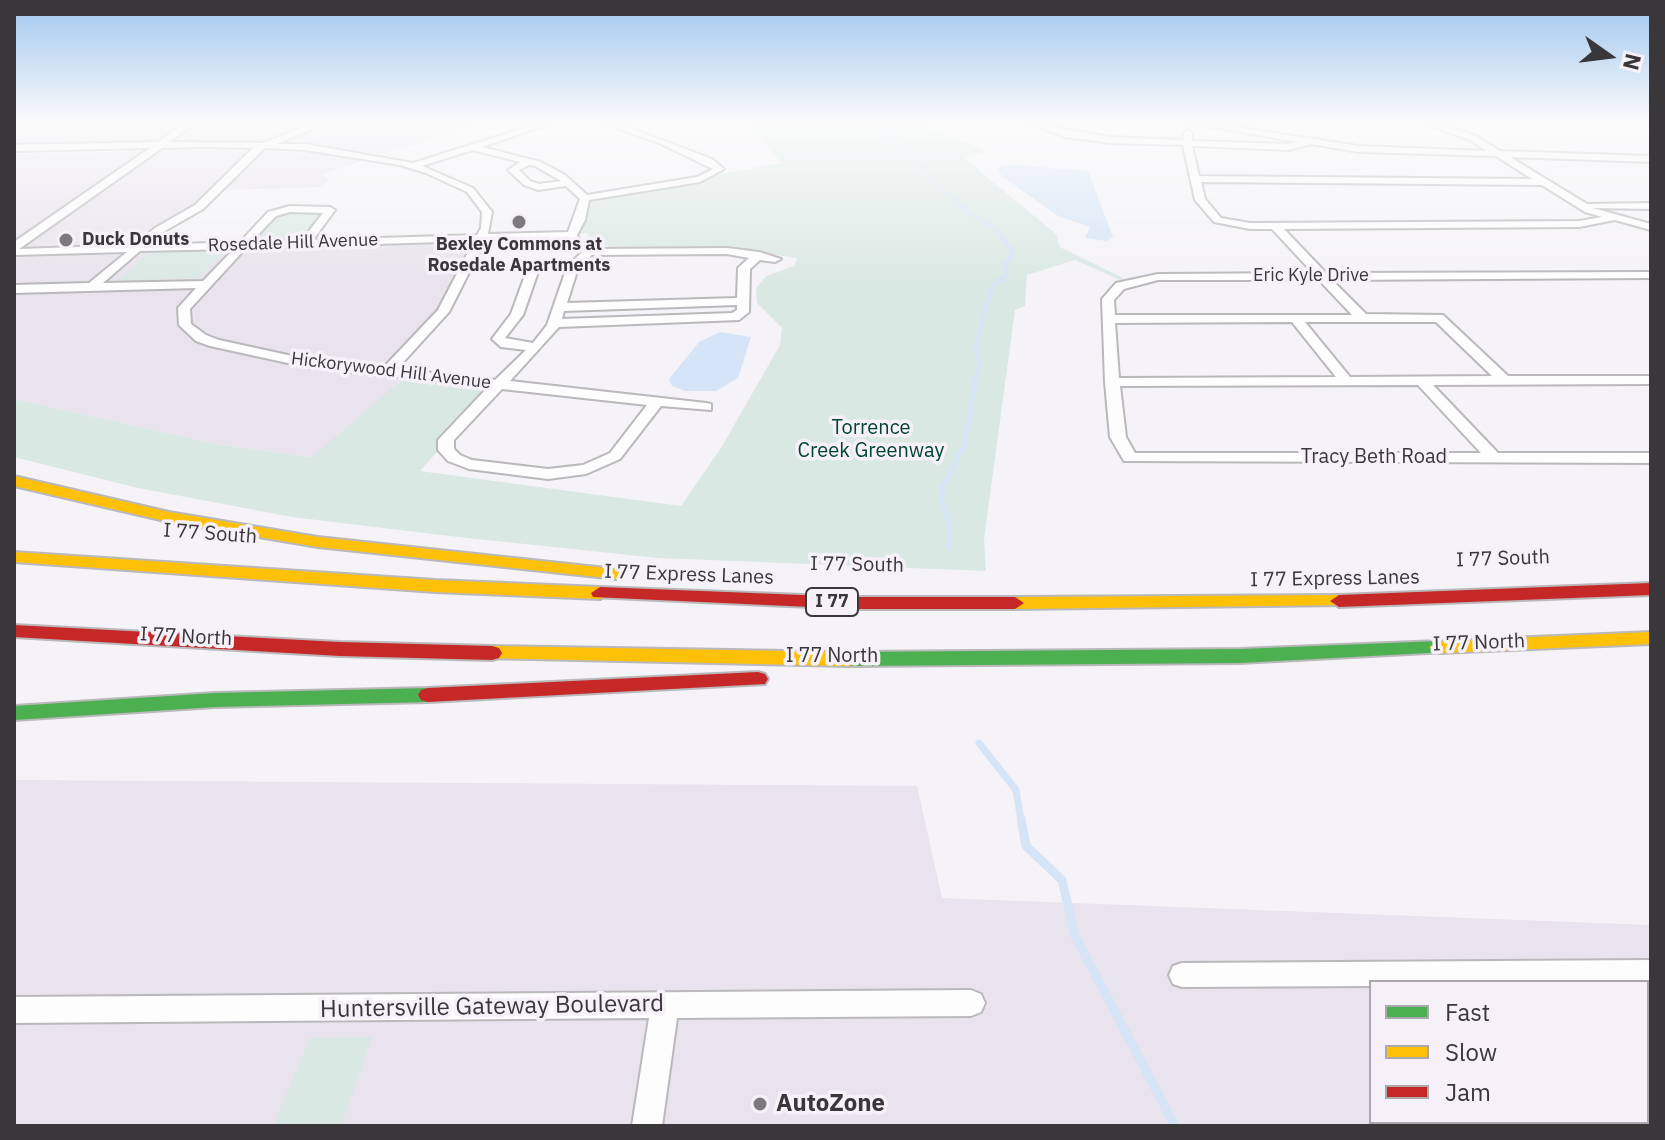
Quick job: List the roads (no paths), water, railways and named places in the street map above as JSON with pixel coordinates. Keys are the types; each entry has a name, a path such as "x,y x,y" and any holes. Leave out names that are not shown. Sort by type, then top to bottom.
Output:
{"highway":[{"path":"14,481 169,517 318,542 714,583"},
{"name":"I 77 South","path":"14,542 444,571 714,583 959,589 1403,584 1651,573"},
{"name":"I 77 Express Lanes","path":"14,557 435,586 853,603 1265,603 1651,589"},
{"path":"14,631 340,649 788,660 1225,656 1651,638"},
{"path":"14,649 108,655"},
{"name":"I 77 North","path":"240,662 450,671"},
{"path":"1172,675 1325,671"},
{"name":"I 77 North","path":"14,713 215,700 416,696 772,678 511,673"}],"street":[{"path":"14,250 115,176"},
{"path":"93,286 169,224 199,207 230,176"},
{"path":"387,372 443,312 488,219 479,198 458,184 438,176"},
{"path":"520,176 538,187 568,183"},
{"path":"560,176 585,198"},
{"path":"585,198 705,176"},
{"path":"1538,176 1580,205 1612,218 1651,227"},
{"path":"1548,182 1194,179 1200,200 1218,220 1241,225 1579,224 1612,218"},
{"path":"585,198 580,220 572,235 577,244 589,252 727,251 775,259"},
{"path":"1580,205 1651,206"},
{"name":"Hickorywood Hill Avenue","path":"305,243 330,210 278,212 262,223 184,308 185,325 201,338 306,363 706,407"},
{"path":"1275,226 1362,318"},
{"name":"Rosedale Hill Avenue","path":"14,250 572,235"},
{"path":"589,252 575,264 554,323 536,347 446,440 446,450 454,458 501,469 548,474 586,469 615,456 658,401"},
{"path":"554,323 735,317 743,312 744,268 759,255"},
{"path":"536,347 506,344 498,339 517,315 534,267 555,263 575,264"},
{"name":"Eric Kyle Drive","path":"1117,428 1108,299 1112,291 1136,280 1158,277 1651,275"},
{"path":"14,289 205,284"},
{"path":"561,307 743,301"},
{"path":"1295,318 1347,382"},
{"path":"1109,319 1439,318 1504,380"},
{"path":"1112,382 1651,380"},
{"path":"1422,381 1493,457"},
{"name":"Tracy Beth Road","path":"1117,428 1130,458 1651,458"},
{"path":"1182,975 1651,972"},
{"name":"Huntersville Gateway Boulevard","path":"14,1010 971,1003"},
{"path":"647,1126 665,1005"}],"water":[{"path":"1090,176 1113,237 1107,241 1085,238 1090,227 1058,216 1003,177"},
{"path":"720,332 751,337 738,378 716,391 685,391 672,386 669,379 699,342"}],"waterway":[{"path":"929,176 969,213 994,227 1002,237"},
{"path":"974,384 980,363 976,350 984,313 993,286 1007,274 1006,264 1013,252 1000,235"},
{"path":"949,547 950,528 941,498 943,486 964,446 975,382"},
{"path":"979,743 1016,790 1021,821"},
{"path":"1021,819 1026,846 1062,880 1075,936 1175,1126"}],"place":[{"name":"Bexley Commons at Rosedale Apartments","path":"519,222"},
{"name":"Duck Donuts","path":"66,240"},
{"name":"AutoZone","path":"760,1104"}],"park label":[{"name":"Torrence Creek Greenway","path":"871,440"}]}
